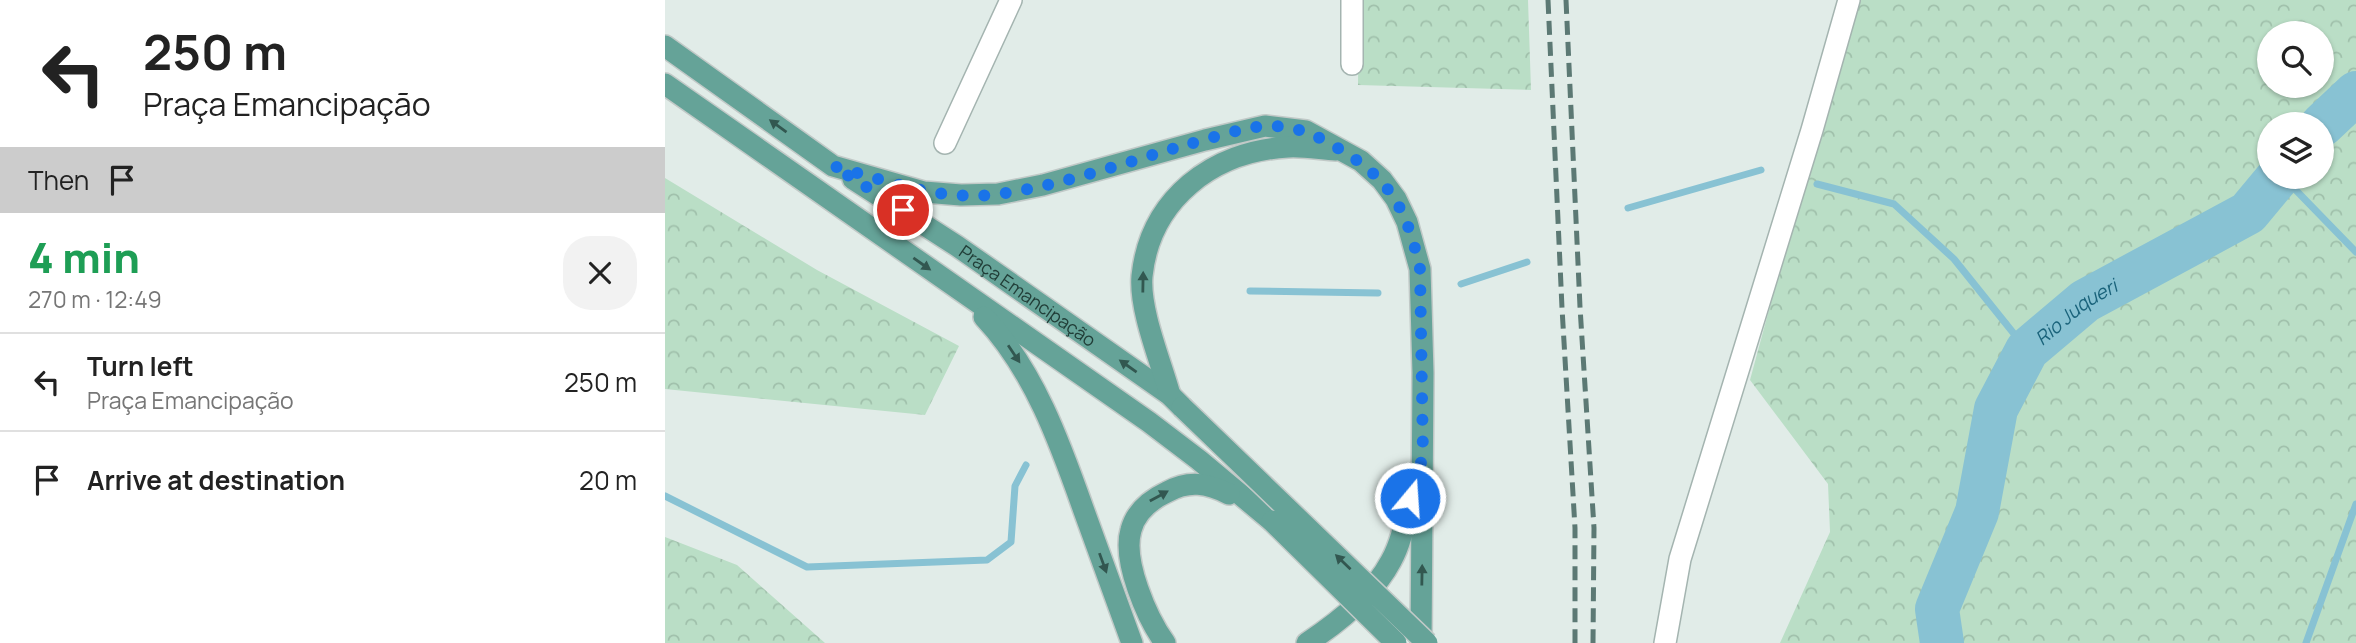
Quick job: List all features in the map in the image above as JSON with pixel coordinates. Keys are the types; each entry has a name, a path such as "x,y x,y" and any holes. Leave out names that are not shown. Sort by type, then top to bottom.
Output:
{"main road":[{"name":"Praça Emancipação","path":"665,46 833,166 957,246 1176,401 1427,643"},
{"name":"Praça Emancipação","path":"665,84 1176,441 1272,521"},
{"path":"833,166 924,192 997,194 1043,185 1265,126 1306,131 1361,161 1382,180 1401,210 1415,246 1420,269 1423,456 1421,643"},
{"path":"1176,401 1145,310 1142,277 1151,237 1164,212 1185,187 1215,165 1249,152 1289,147 1341,150"},
{"path":"953,285 1002,336 1023,368 1066,459 1132,643"},
{"path":"1307,643 1348,612 1376,583 1392,560 1423,456"},
{"path":"1165,643 1142,599 1129,550 1130,532 1136,518 1150,501 1173,488 1197,482 1213,485 1272,521 1396,643"}],"street":[{"path":"945,143 1011,0"},
{"path":"1352,0 1352,64"},
{"path":"1665,643 1680,559 1812,130 1849,0"}],"green space":[{"path":"1359,0 1528,0 1531,90 1358,85"},
{"path":"1853,0 2356,0 2356,643 1780,643 1830,532 1828,484 1750,380"},
{"path":"665,178 817,270 959,346 925,415 665,389"},
{"path":"665,537 737,565 825,643 665,643"}],"waterway":[{"name":"Rio Juqueri","path":"2334,114 2356,93"},
{"path":"1628,208 1761,170"},
{"path":"1817,184 1894,204 1954,259 2027,350"},
{"name":"Rio Juqueri","path":"1942,643 1937,609 1977,512 1996,409 2027,350 2085,301 2248,213 2268,189"},
{"path":"2295,189 2356,252"},
{"path":"1461,284 1527,262"},
{"path":"1250,291 1378,293"},
{"path":"665,496 807,567 987,560 1011,542 1015,486 1026,465"},
{"path":"2306,643 2356,504"}],"railway":[{"path":"1548,0 1575,528 1575,643"},
{"path":"1566,0 1580,307 1594,528 1593,643"}],"route":[{"path":"903,210 833,166 924,192 997,194 1043,185 1265,126 1306,131 1323,139 1361,161 1382,180 1396,199 1415,246 1420,269 1423,456 1410,498"}]}
